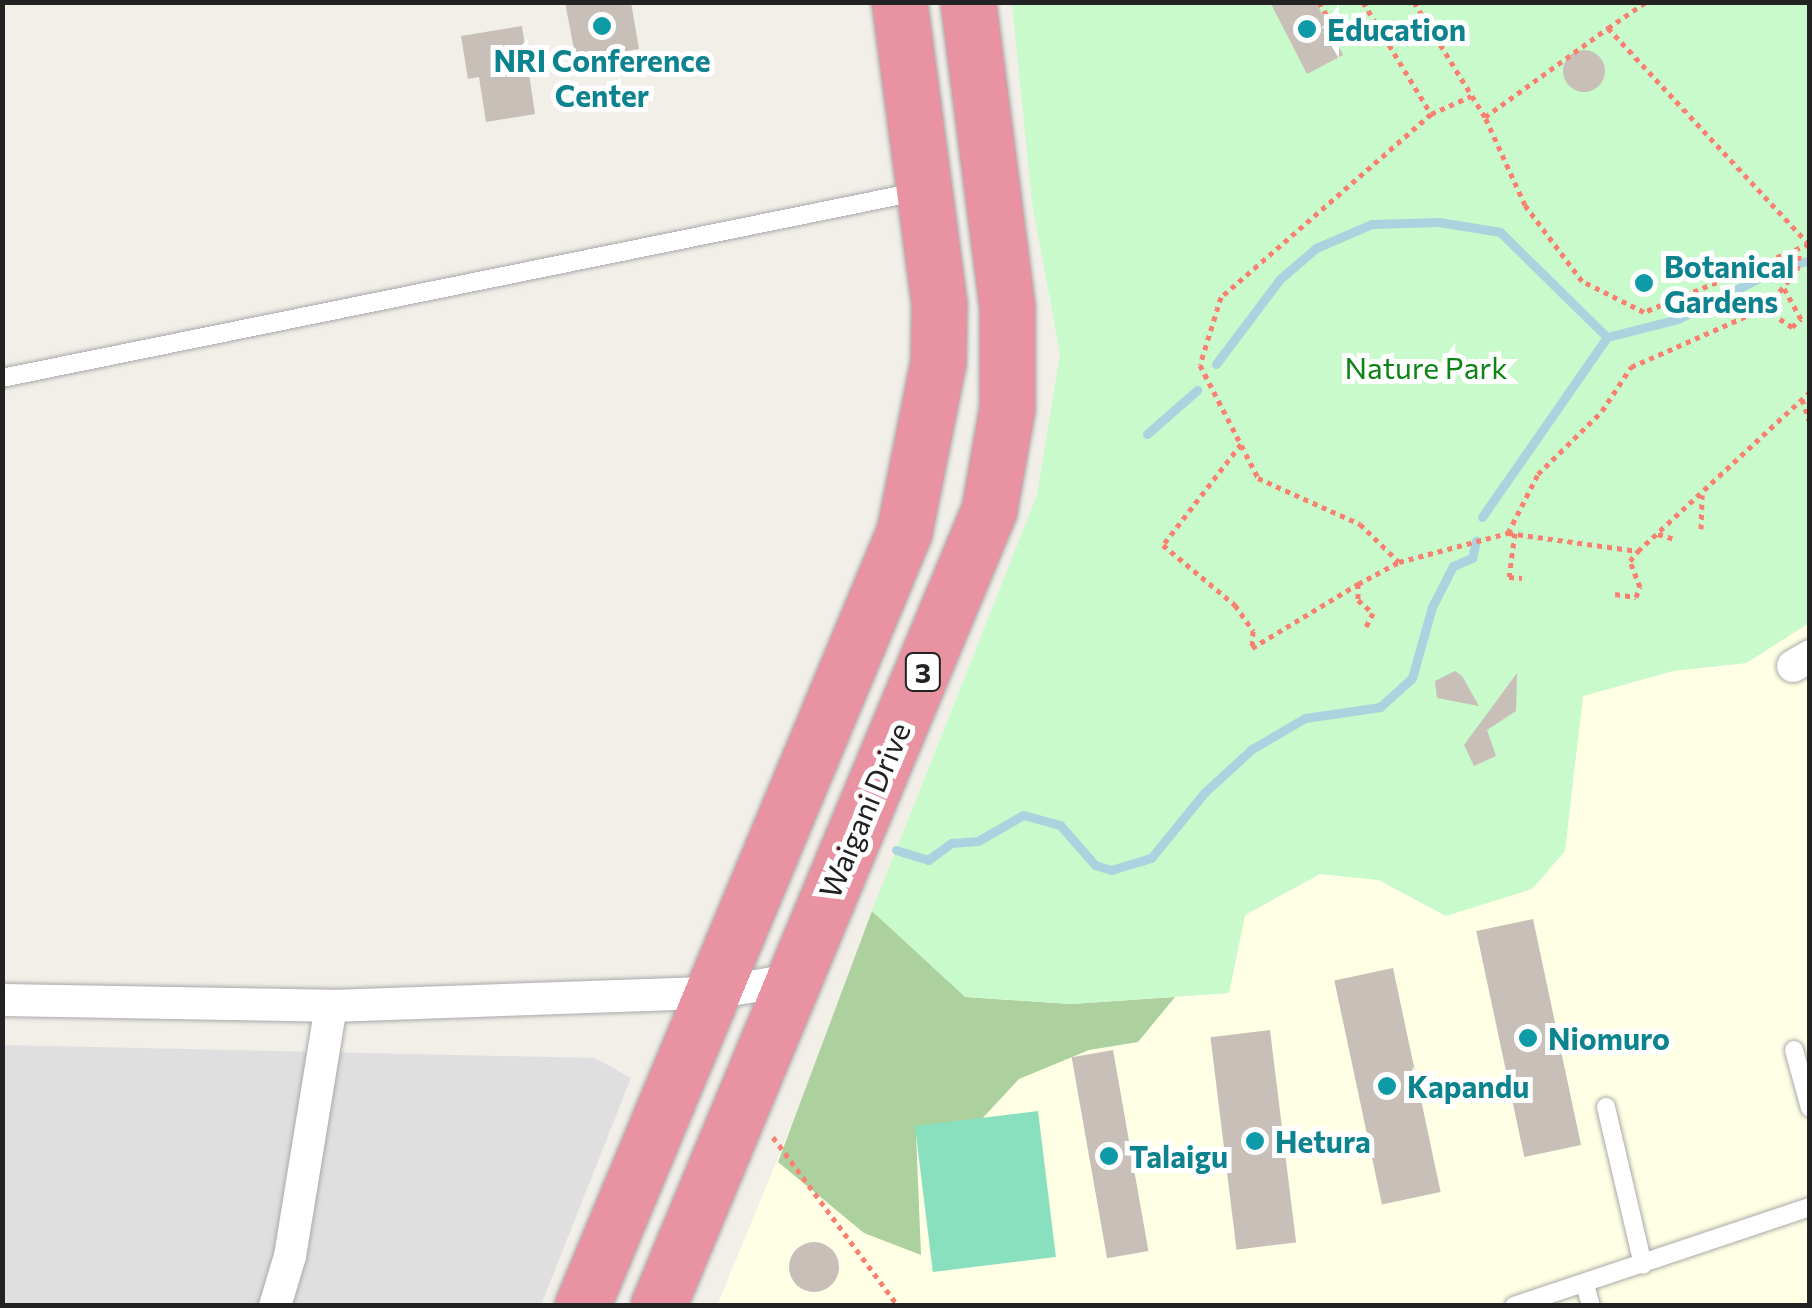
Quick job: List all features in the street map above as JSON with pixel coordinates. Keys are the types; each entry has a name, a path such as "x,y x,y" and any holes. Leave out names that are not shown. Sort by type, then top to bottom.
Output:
{"highway":[{"name":"3","path":"582,1306 904,532 938,362 926,190 899,2"},
{"name":"Waigani Drive","path":"658,1306 964,576 1000,462 1008,307 968,2"}],"street":[{"path":"2,1000 332,1006 712,993 792,980"},
{"path":"275,1306 290,1256 332,1006"}],"lane":[{"path":"2,378 926,190"},
{"path":"1794,1050 1810,1108"},
{"path":"1606,1107 1642,1265"},
{"path":"1514,1306 1810,1207"},
{"path":"1585,1284 1591,1306"}],"path":[{"path":"1320,2 1336,32 1379,28"},
{"path":"1364,2 1431,114"},
{"path":"1414,2 1485,117 1525,205 1582,281 1644,312 1810,244 1608,28"},
{"path":"1485,117 1646,2"},
{"path":"1399,562 1360,524 1258,478 1200,365 1222,297 1431,114 1472,96"},
{"path":"1522,578 1509,577 1511,533 1538,474 1592,422 1631,367 1763,308 1797,270 1794,259 1803,248"},
{"path":"1763,308 1792,328 1801,319 1783,287"},
{"path":"1610,381 1618,386"},
{"path":"1615,594 1636,596 1640,587 1630,561 1638,551 1810,392"},
{"path":"1802,399 1810,424"},
{"path":"1241,444 1163,545 1235,605 1253,631 1252,648 1399,562 1476,540 1511,533 1638,551"},
{"path":"1701,529 1699,504 1706,488"},
{"path":"1657,533 1674,539"},
{"path":"1358,584 1358,600 1373,613 1365,629"},
{"path":"773,1137 898,1306"}],"shaded area":[{"path":"1809,623 1809,1305 717,1306 845,995 872,911 901,940 1071,1004 1229,993 1245,915 1320,874 1379,880 1446,916 1583,696 1673,671 1746,663"},
{"path":"3,1045 595,1058 631,1078 541,1305 3,1306"}],"green space":[{"name":"Nature Park","path":"1012,3 1809,3 1809,623 1746,663 1673,671 1583,696 1565,851 1532,889 1446,916 1379,880 1320,874 1245,915 1229,993 1071,1004 965,997 872,911 1037,495 1060,354 1032,202"},
{"path":"872,911 966,997 1071,1004 1175,997 1138,1042 1089,1050 1019,1079 980,1121 916,1133 921,1255 864,1233 778,1162"},
{"path":"1038,1111 1056,1257 933,1272 915,1126"}],"building":[{"name":"NRI Conference Center","path":"565,2 631,2 639,49 576,60"},
{"name":"Education","path":"1270,2 1316,2 1343,55 1307,74"},
{"path":"522,26 535,114 486,122 479,77 468,79 461,36"},
{"path":"1584,50 1599,56 1605,71 1599,86 1584,92 1569,86 1563,71 1569,56"},
{"path":"1455,671 1479,706 1437,698 1435,681"},
{"path":"1517,673 1516,711 1487,730 1496,756 1474,766 1464,745"},
{"name":"Niomuro","path":"1533,919 1581,1145 1524,1157 1476,931"},
{"name":"Kapandu","path":"1393,968 1441,1192 1382,1204 1334,980"},
{"name":"Hetura","path":"1270,1030 1296,1242 1237,1250 1210,1037"},
{"name":"Talaigu","path":"1113,1050 1148,1251 1107,1258 1072,1057"},
{"path":"814,1242 832,1249 839,1267 832,1285 814,1292 796,1285 789,1267 796,1249"}],"waterway":[{"path":"1216,364 1280,279 1316,248 1372,224 1439,222 1500,232 1607,337"},
{"path":"1482,517 1607,337 1678,319 1779,268 1810,260"},
{"path":"1147,434 1197,390"},
{"path":"896,850 928,860 951,843 978,841 1023,815 1060,825 1095,865 1111,870 1151,858 1205,792 1252,749 1305,718 1380,707 1412,678 1432,607 1453,566 1472,558 1476,540"}],"place":[{"name":"NRI Conference Center","path":"602,26"},
{"name":"Education","path":"1307,29"},
{"name":"Botanical Gardens","path":"1644,283"},
{"name":"Niomuro","path":"1528,1038"},
{"name":"Kapandu","path":"1387,1086"},
{"name":"Hetura","path":"1255,1141"},
{"name":"Talaigu","path":"1109,1156"}]}
